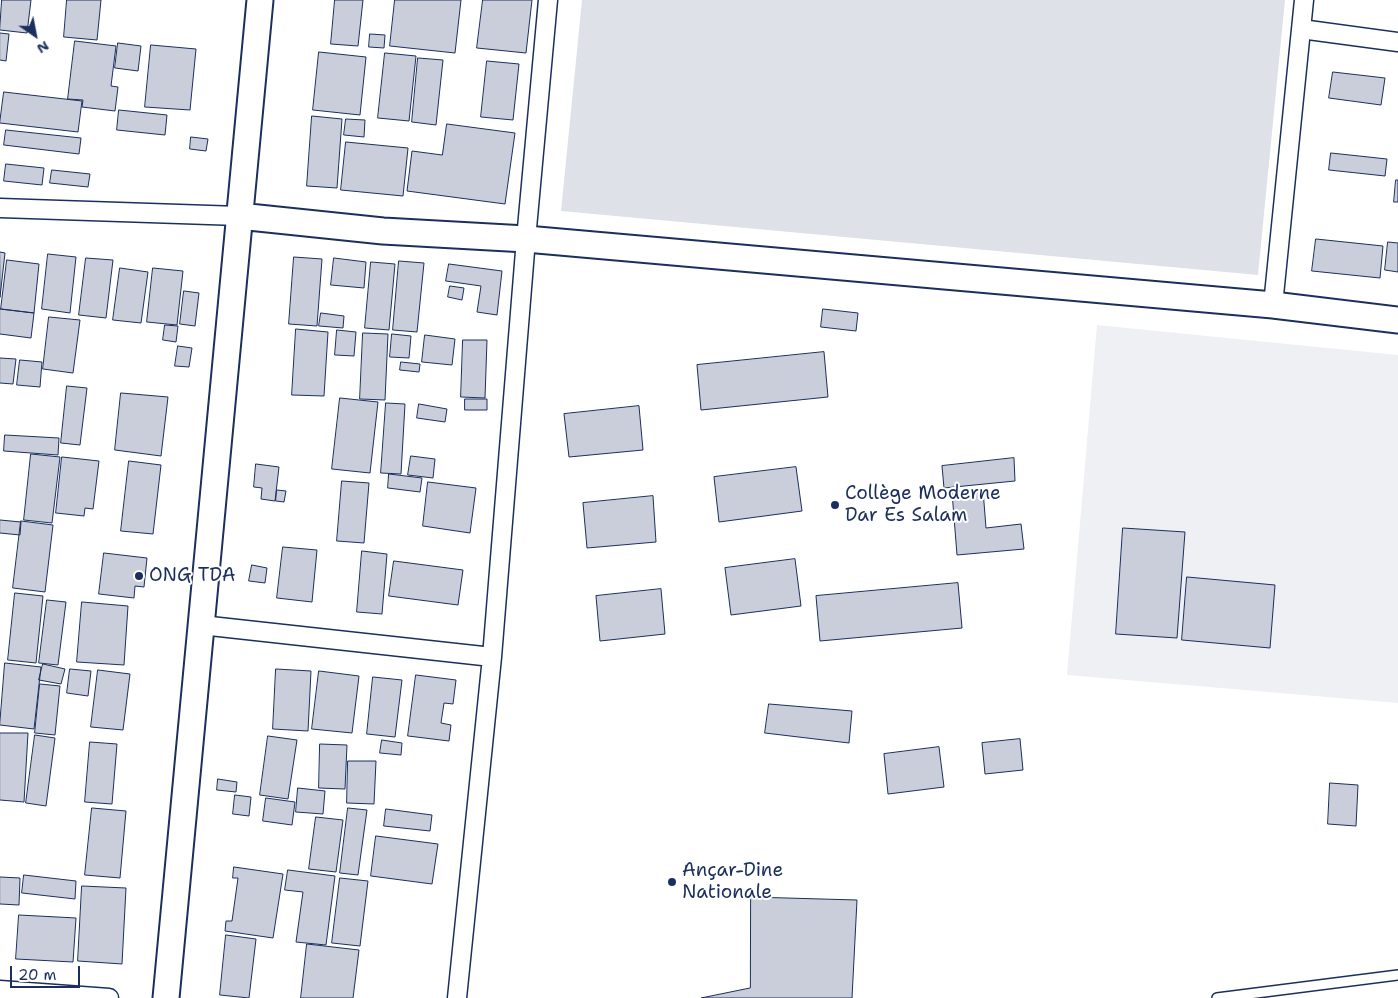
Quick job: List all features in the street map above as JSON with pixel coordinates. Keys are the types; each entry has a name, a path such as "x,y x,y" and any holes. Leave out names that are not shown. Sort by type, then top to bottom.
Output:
{"street":[{"path":"166,998 260,0"},
{"path":"457,998 492,657 526,239 548,0"},
{"path":"1273,306 1304,0"},
{"path":"1301,29 1398,42"},
{"path":"0,208 240,216 383,231 526,239 1273,306 1398,320"},
{"path":"202,625 492,657"},
{"path":"0,990 109,998"}],"lane":[{"path":"1217,998 1398,975"}],"shaded area":[{"path":"582,0 1285,0 1258,275 561,211"},
{"path":"1097,325 1398,355 1398,703 1067,675"}],"building":[{"path":"2,0 31,0 27,33 0,30"},
{"path":"67,0 101,0 97,40 64,37"},
{"path":"335,0 363,0 358,46 331,44"},
{"path":"395,0 461,0 455,53 390,46"},
{"path":"483,0 532,0 526,53 477,48"},
{"path":"0,33 9,34 6,61 0,60"},
{"path":"370,34 385,35 384,48 369,47"},
{"path":"75,41 116,46 111,86 118,87 115,111 82,107 83,100 68,99"},
{"path":"118,43 141,46 138,71 115,68"},
{"path":"151,45 196,49 190,110 145,107"},
{"path":"319,52 366,57 360,115 313,110"},
{"path":"385,53 416,56 409,121 378,118"},
{"path":"418,58 443,60 436,125 412,122"},
{"path":"487,61 519,64 513,120 481,117"},
{"path":"1333,72 1385,78 1381,105 1329,98"},
{"path":"4,92 82,101 78,132 0,123"},
{"path":"119,110 167,115 165,135 117,130"},
{"path":"312,116 342,119 337,188 307,186"},
{"path":"346,119 365,120 364,137 344,135"},
{"path":"447,124 515,133 505,204 407,191 412,151 442,155"},
{"path":"6,130 81,138 79,154 4,145"},
{"path":"191,137 208,139 206,151 190,149"},
{"path":"346,142 408,148 403,196 341,190"},
{"path":"1331,153 1387,159 1385,176 1329,170"},
{"path":"6,164 44,168 42,185 4,181"},
{"path":"52,170 90,174 88,187 50,183"},
{"path":"1396,180 1398,180 1398,202 1394,202"},
{"path":"1316,239 1383,246 1380,278 1312,271"},
{"path":"1388,242 1398,243 1398,272 1385,270"},
{"path":"0,252 5,253 0,297"},
{"path":"48,254 76,257 70,313 42,309"},
{"path":"294,257 322,259 317,326 289,324"},
{"path":"86,258 113,260 106,318 79,315"},
{"path":"334,258 366,262 364,288 331,285"},
{"path":"7,260 39,264 34,313 1,309"},
{"path":"399,261 424,263 417,332 393,330"},
{"path":"371,262 395,264 389,330 365,328"},
{"path":"449,264 502,271 497,315 477,312 481,286 446,281"},
{"path":"120,268 148,272 141,323 113,320"},
{"path":"153,268 183,271 177,325 147,322"},
{"path":"450,286 464,288 462,300 448,297"},
{"path":"184,291 199,293 195,326 180,324"},
{"path":"0,309 34,313 31,338 0,334"},
{"path":"823,309 858,313 856,331 821,327"},
{"path":"321,313 344,316 343,328 319,326"},
{"path":"49,317 80,320 73,373 43,369"},
{"path":"165,325 178,326 176,342 163,340"},
{"path":"296,329 328,332 324,396 292,395"},
{"path":"337,330 356,332 354,356 335,355"},
{"path":"363,333 388,334 385,400 360,399"},
{"path":"392,334 411,336 409,358 390,357"},
{"path":"425,335 455,339 452,365 422,362"},
{"path":"463,340 487,340 485,398 461,397"},
{"path":"178,346 192,348 189,367 175,366"},
{"path":"824,352 828,397 701,410 697,365"},
{"path":"0,358 16,359 13,384 0,383"},
{"path":"20,360 42,362 40,387 17,385"},
{"path":"401,362 420,364 419,372 400,370"},
{"path":"67,386 87,388 80,445 61,443"},
{"path":"121,393 168,397 161,456 115,450"},
{"path":"340,398 378,402 370,473 332,469"},
{"path":"465,399 487,399 487,410 465,410"},
{"path":"386,403 405,404 401,474 381,473"},
{"path":"419,404 447,409 445,422 417,418"},
{"path":"639,406 643,450 569,457 564,414"},
{"path":"5,435 59,438 58,455 4,451"},
{"path":"31,454 60,457 52,523 24,520"},
{"path":"411,456 435,459 433,478 408,475"},
{"path":"62,457 99,461 93,509 85,508 84,516 56,513"},
{"path":"1014,458 1015,481 944,488 942,466"},
{"path":"129,461 161,465 153,534 121,531"},
{"path":"256,464 279,467 275,501 261,499 262,488 254,487"},
{"path":"796,467 802,511 719,522 714,477"},
{"path":"389,474 422,478 420,492 388,488"},
{"path":"342,481 369,483 364,543 337,541"},
{"path":"428,482 476,488 470,533 423,526"},
{"path":"277,490 286,491 284,502 276,501"},
{"path":"983,490 986,528 1021,524 1024,549 957,555 952,492"},
{"path":"653,496 656,542 587,548 583,503"},
{"path":"0,520 21,522 20,535 0,533"},
{"path":"21,521 53,525 45,592 13,588"},
{"path":"1123,528 1185,532 1177,638 1116,634"},
{"path":"283,547 317,550 312,602 277,598"},
{"path":"362,551 387,554 382,614 357,612"},
{"path":"104,553 147,558 144,587 135,586 134,598 99,594"},
{"path":"795,559 801,606 731,615 725,568"},
{"path":"394,561 463,570 458,605 389,596"},
{"path":"252,565 267,568 265,583 249,581"},
{"path":"1187,577 1275,585 1270,648 1182,640"},
{"path":"958,583 962,628 820,641 816,596"},
{"path":"661,589 665,634 600,641 596,596"},
{"path":"15,593 43,596 36,663 8,660"},
{"path":"47,600 66,602 58,665 39,663"},
{"path":"82,602 128,606 124,665 77,662"},
{"path":"5,663 41,667 34,729 0,725"},
{"path":"43,664 65,669 61,684 39,680"},
{"path":"70,669 91,671 88,696 67,693"},
{"path":"276,669 311,671 308,731 273,729"},
{"path":"98,670 130,674 123,730 91,727"},
{"path":"319,671 359,676 352,733 312,729"},
{"path":"416,675 456,680 453,704 444,703 441,723 451,725 449,741 408,736"},
{"path":"373,677 402,680 395,737 367,734"},
{"path":"40,684 60,686 55,735 35,733"},
{"path":"769,704 852,711 849,743 765,733"},
{"path":"0,733 28,733 24,802 0,800"},
{"path":"35,735 55,738 46,806 26,803"},
{"path":"268,736 297,740 288,799 260,795"},
{"path":"1020,739 1023,770 985,774 982,743"},
{"path":"382,740 402,743 401,755 380,753"},
{"path":"90,742 117,744 112,804 85,802"},
{"path":"320,744 347,745 345,789 319,788"},
{"path":"939,747 944,787 888,794 884,754"},
{"path":"348,761 376,761 374,804 347,803"},
{"path":"218,779 237,782 236,792 217,790"},
{"path":"1330,783 1358,785 1356,826 1328,824"},
{"path":"298,788 325,791 323,814 296,812"},
{"path":"235,795 251,797 249,816 233,814"},
{"path":"266,798 295,802 292,825 263,821"},
{"path":"92,808 126,811 120,878 85,875"},
{"path":"348,808 367,810 358,875 340,873"},
{"path":"386,809 432,815 430,831 384,826"},
{"path":"316,817 343,820 336,872 309,869"},
{"path":"376,836 438,844 432,884 371,876"},
{"path":"234,867 283,874 273,938 225,931 226,921 232,921 238,878 233,878"},
{"path":"288,870 335,876 326,945 296,942 303,892 285,890"},
{"path":"24,875 76,881 75,899 22,893"},
{"path":"0,877 20,878 19,905 0,904"},
{"path":"340,878 368,881 360,946 332,943"},
{"path":"82,886 126,888 122,964 78,961"},
{"path":"751,897 857,900 852,998 701,998 750,988"},
{"path":"19,915 76,918 73,962 16,959"},
{"path":"226,935 256,939 249,998 220,995"},
{"path":"307,944 359,950 353,998 301,998"}],"place":[{"name":"Collège Moderne Dar Es Salam","path":"835,505"},
{"name":"ONG TDA","path":"139,576"},
{"name":"Ançar-Dine Nationale","path":"672,882"}]}
